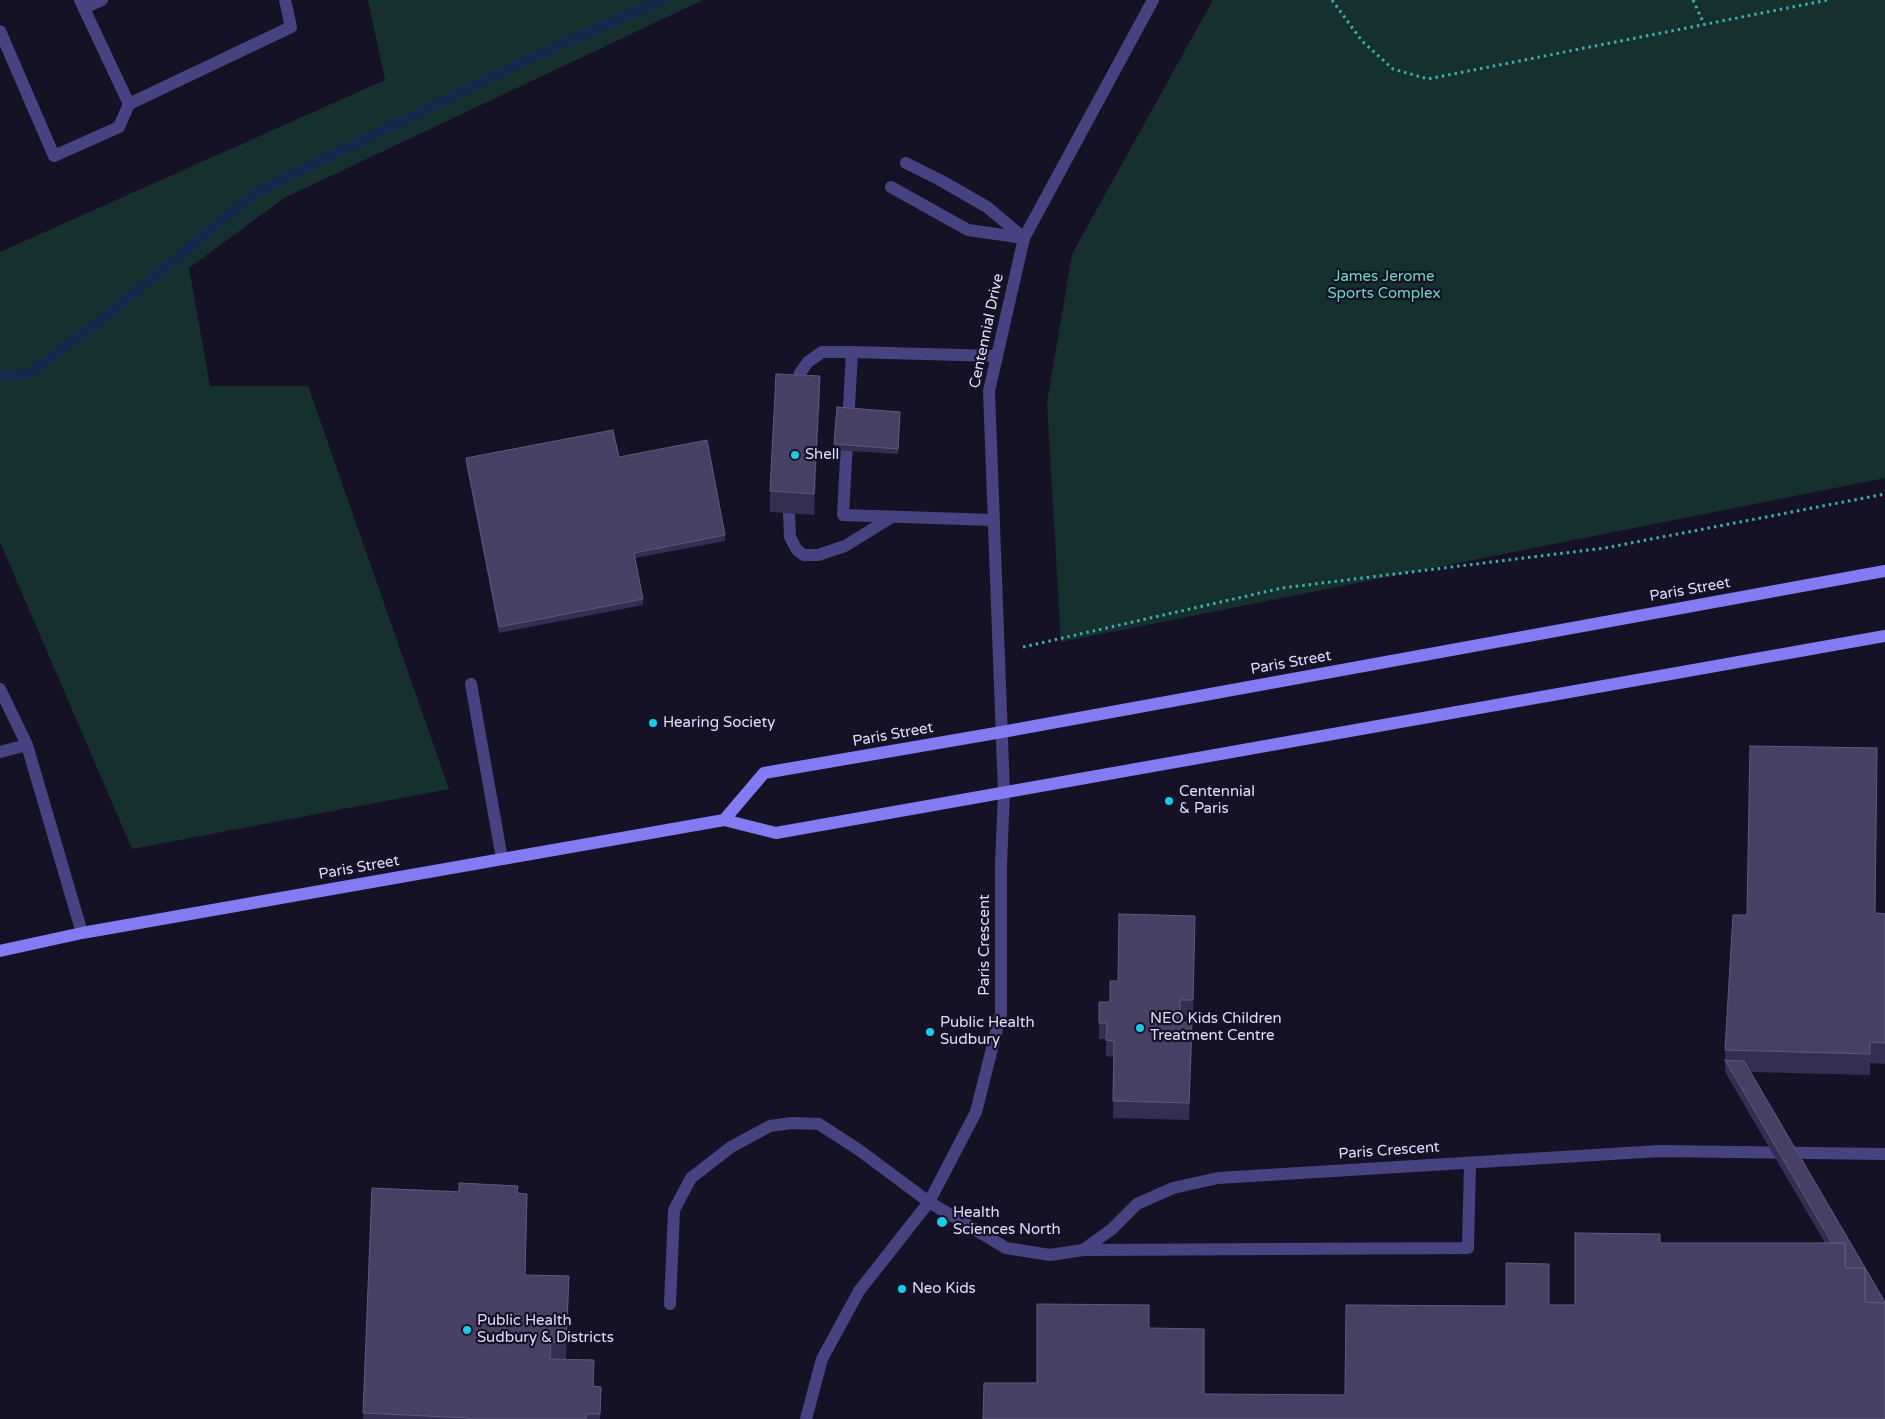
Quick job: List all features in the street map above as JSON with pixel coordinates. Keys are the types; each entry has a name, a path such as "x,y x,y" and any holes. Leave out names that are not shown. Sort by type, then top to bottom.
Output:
{"main road":[{"name":"Paris Street","path":"724,820 764,773 1002,732 1885,571"},
{"name":"Paris Street","path":"0,951 82,933 724,820 776,833 1885,636"}],"street":[{"path":"102,0 82,4 129,104"},
{"path":"0,31 54,156 119,127 129,104 291,27 285,0"},
{"name":"Centennial Drive","path":"1004,793 989,391 1024,238 1153,0"},
{"path":"906,163 987,207 1024,238"},
{"path":"891,187 968,230 1024,238"},
{"path":"796,396 800,373 808,362 822,352 997,356"},
{"path":"852,352 843,515 993,520"},
{"path":"789,514 790,537 797,550 804,555 818,555 846,546 892,517"},
{"path":"471,684 502,859"},
{"path":"0,689 27,745 82,933"},
{"path":"0,752 27,745"},
{"name":"Paris Crescent","path":"806,1419 822,1359 859,1291 929,1202 976,1112 1001,1013 1001,864 1004,793"},
{"path":"670,1304 674,1210 691,1178 731,1147 770,1126 792,1123 819,1124 859,1150 929,1202"},
{"name":"Paris Crescent","path":"929,1202 1006,1248 1050,1256 1083,1250 1112,1229 1137,1204 1173,1188 1218,1178 1660,1151 1885,1154"},
{"path":"1083,1250 1468,1248 1470,1163"}],"path":[{"path":"1332,0 1362,41 1393,69 1428,79 1828,0"},
{"path":"1693,0 1704,24"},
{"path":"998,652 1282,588 1605,548 1885,494"}],"green space":[{"path":"368,0 703,0 284,198 189,268 210,386 308,386 449,789 132,849 0,542 0,252 385,80"},
{"name":"James Jerome Sports Complex","path":"1213,0 1885,0 1885,478 1061,642 1047,403 1072,254"}],"building":[{"name":"Shell","path":"776,374 820,376 814,494 770,491"},
{"path":"837,407 900,412 898,449 834,444"},
{"path":"613,430 619,457 707,440 725,535 634,553 643,599 499,627 466,458"},
{"path":"1750,746 1877,748 1875,913 1885,914 1885,1043 1870,1042 1870,1054 1725,1050 1733,915 1747,915"},
{"name":"NEO Kids Children Treatment Centre","path":"1119,914 1195,916 1193,1000 1180,1000 1180,1022 1192,1022 1189,1103 1113,1101 1114,1041 1106,1040 1107,1023 1099,1023 1099,1002 1110,1002 1110,981 1118,981"},
{"path":"1725,1060 1744,1061 1885,1302 1885,1303 1867,1302 1865,1300 1865,1268 1847,1268 1845,1265 1845,1243 1832,1243"},
{"name":"Public Health Sudbury & Districts","path":"459,1183 518,1186 517,1193 527,1194 525,1275 569,1276 566,1343 551,1342 550,1359 594,1360 593,1386 601,1387 600,1414 586,1414 586,1419 469,1419 363,1413 372,1188 459,1192"},
{"path":"1575,1233 1660,1234 1660,1243 1845,1243 1845,1268 1865,1268 1865,1302 1885,1303 1885,1419 983,1419 984,1383 1037,1383 1037,1304 1149,1305 1149,1328 1204,1329 1204,1394 1345,1395 1346,1305 1506,1306 1506,1263 1549,1264 1549,1305 1575,1305"}],"waterway":[{"path":"0,376 28,374 106,316 257,192 535,56 662,0"}],"place":[{"name":"Shell","path":"795,455"},
{"name":"Hearing Society","path":"653,723"},
{"name":"Centennial & Paris","path":"1169,801"},
{"name":"NEO Kids Children Treatment Centre","path":"1140,1028"},
{"name":"Public Health Sudbury","path":"930,1032"},
{"name":"Health Sciences North","path":"942,1222"},
{"name":"Neo Kids","path":"902,1289"},
{"name":"Public Health Sudbury & Districts","path":"467,1330"}]}
